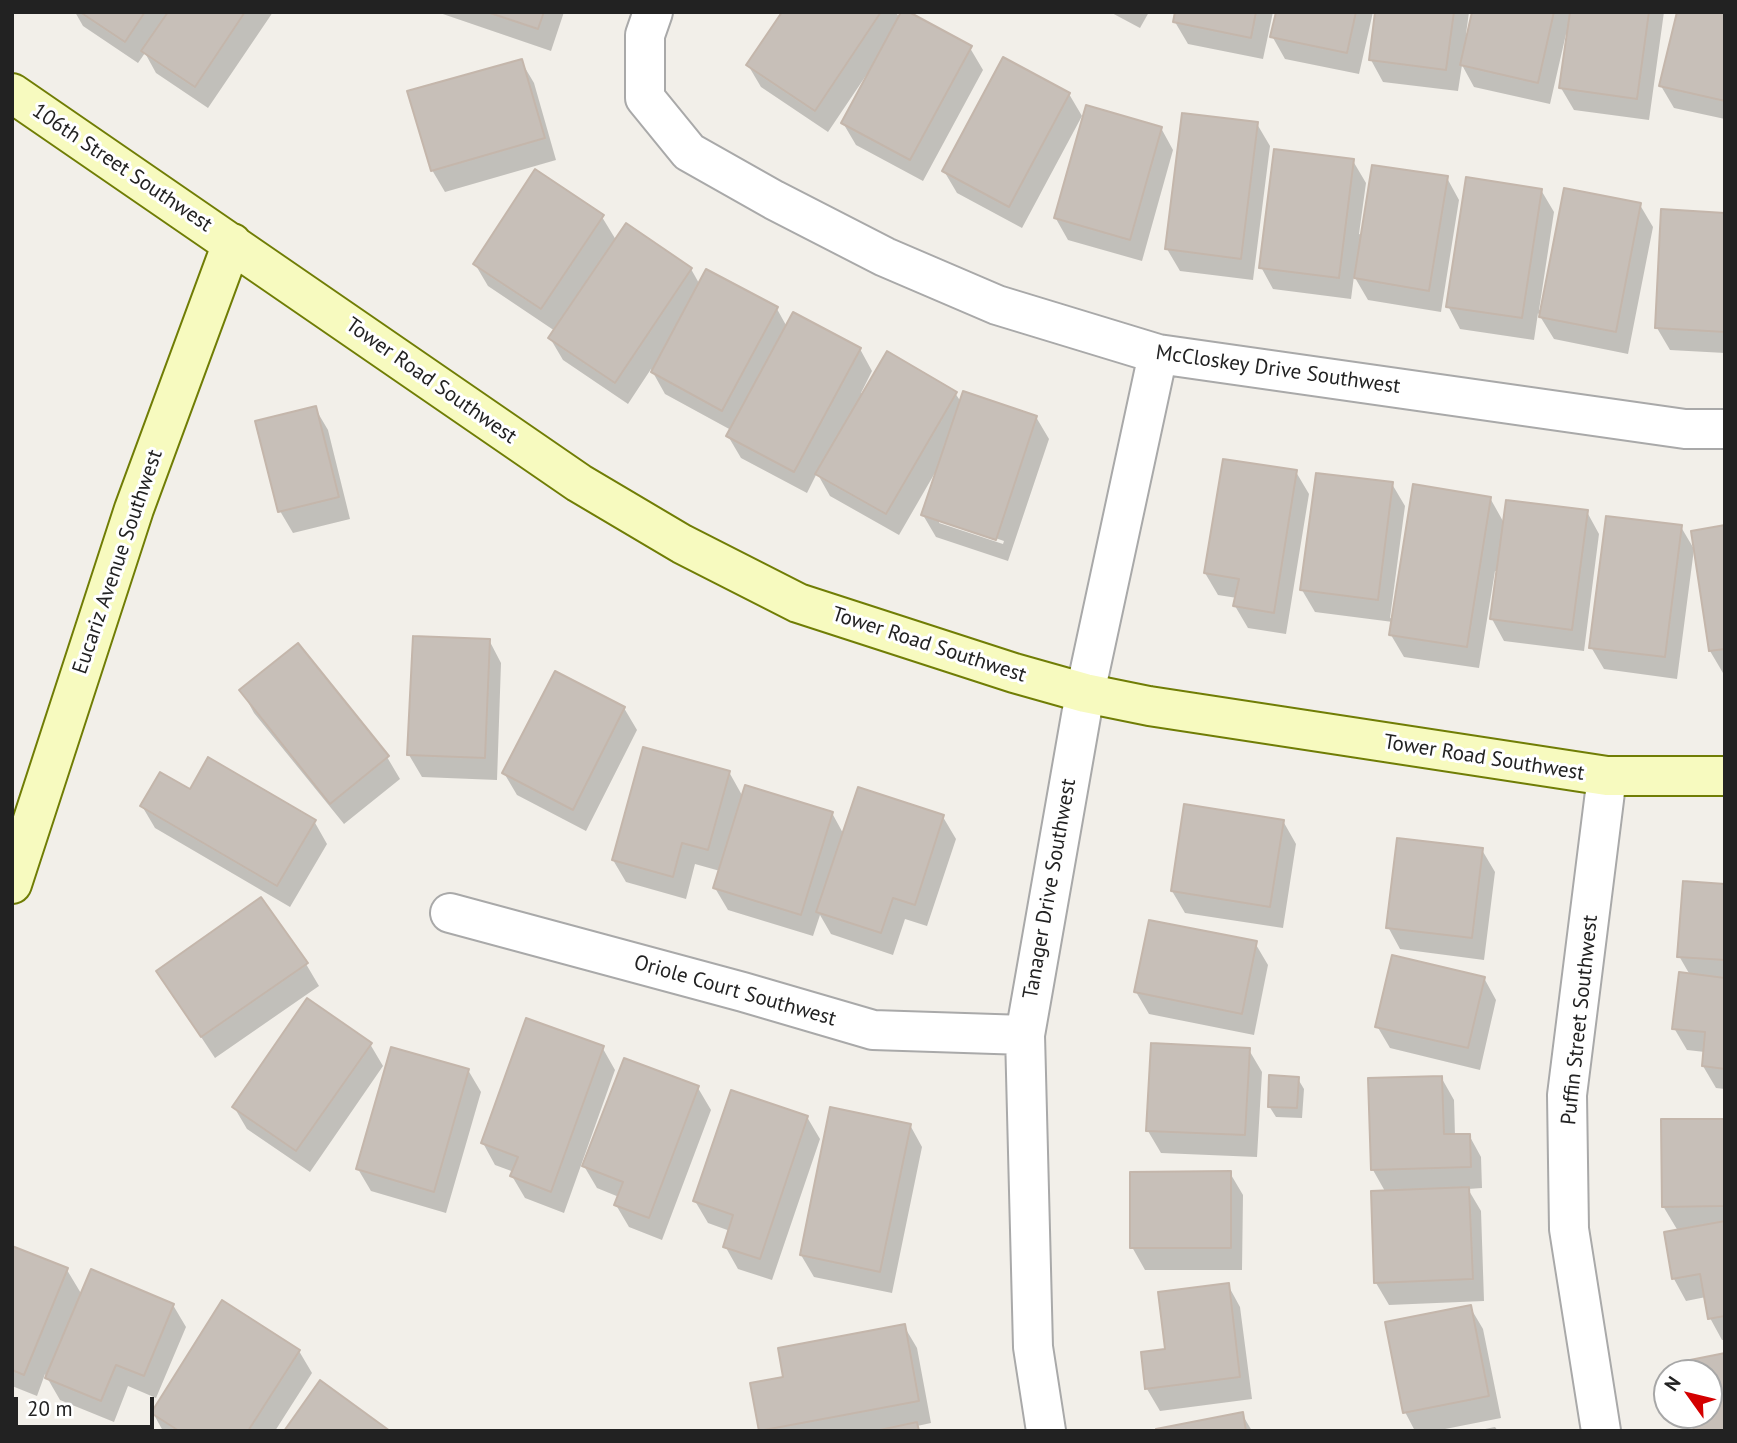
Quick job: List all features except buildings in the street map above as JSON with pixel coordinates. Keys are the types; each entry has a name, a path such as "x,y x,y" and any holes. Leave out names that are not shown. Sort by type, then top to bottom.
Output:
{"street":[{"name":"McCloskey Drive Southwest","path":"653,12 645,35 645,97 690,152 774,200 885,257 997,305 1158,354 1685,429 1725,429"},
{"name":"106th Street Southwest","path":"12,93 232,243"},
{"name":"Tower Road Southwest","path":"232,243 579,483 682,544 798,603 1014,673 1085,693 1149,706 1607,776 1725,776"},
{"name":"Eucariz Avenue Southwest","path":"12,884 134,509 232,243"},
{"name":"Tanager Drive Southwest","path":"1046,1431 1033,1347 1025,1035 1085,693 1158,354"},
{"name":"Puffin Street Southwest","path":"1601,1431 1569,1228 1567,1096 1607,776"},
{"name":"Oriole Court Southwest","path":"450,913 873,1030 1025,1035"}]}
